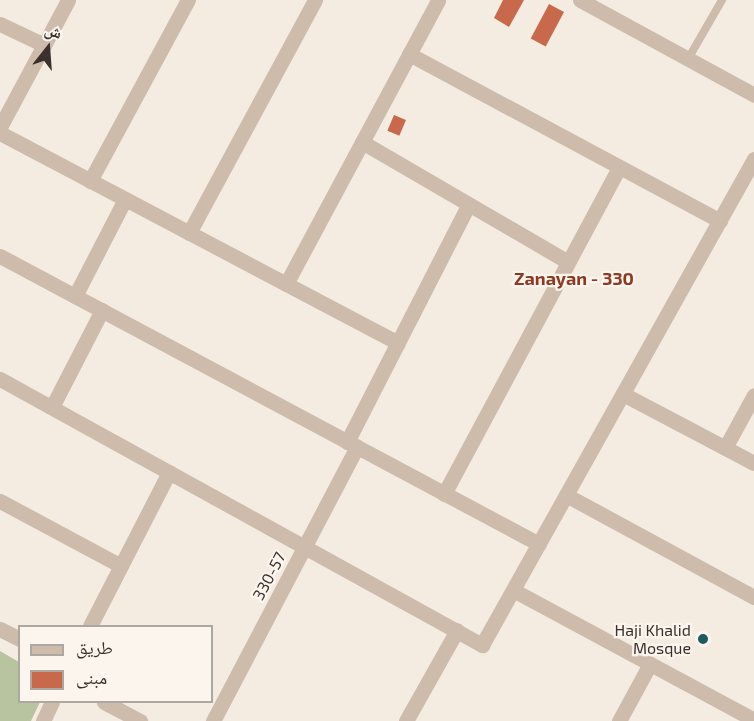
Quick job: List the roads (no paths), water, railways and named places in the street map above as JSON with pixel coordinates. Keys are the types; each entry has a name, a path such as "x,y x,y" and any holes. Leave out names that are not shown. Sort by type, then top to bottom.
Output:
{"street":[{"path":"0,127 68,0"},
{"path":"90,181 188,0"},
{"path":"189,233 314,0"},
{"path":"286,284 438,0"},
{"path":"590,2 754,95"},
{"path":"0,24 44,45"},
{"path":"409,54 720,221"},
{"path":"0,133 398,343"},
{"path":"362,142 568,262"},
{"path":"0,380 483,645 754,159"},
{"path":"444,494 620,167"},
{"path":"75,296 125,199"},
{"name":"330-57","path":"213,721 305,546 398,343 470,204"},
{"path":"0,256 539,544"},
{"path":"52,407 102,310"},
{"path":"623,394 754,463"},
{"path":"725,448 754,395"},
{"path":"91,625 169,472"},
{"path":"566,495 754,597"},
{"path":"0,501 121,566"},
{"path":"513,590 754,720"},
{"path":"0,629 18,638"},
{"path":"406,721 457,630"},
{"path":"619,721 650,664"},
{"path":"42,721 51,703"},
{"path":"106,703 140,721"}],"lane":[{"path":"688,59 722,0"}],"place":[{"name":"Haji Khalid Mosque","path":"703,639"}],"district":[{"name":"Zanayan - 330","path":"574,278"}]}
